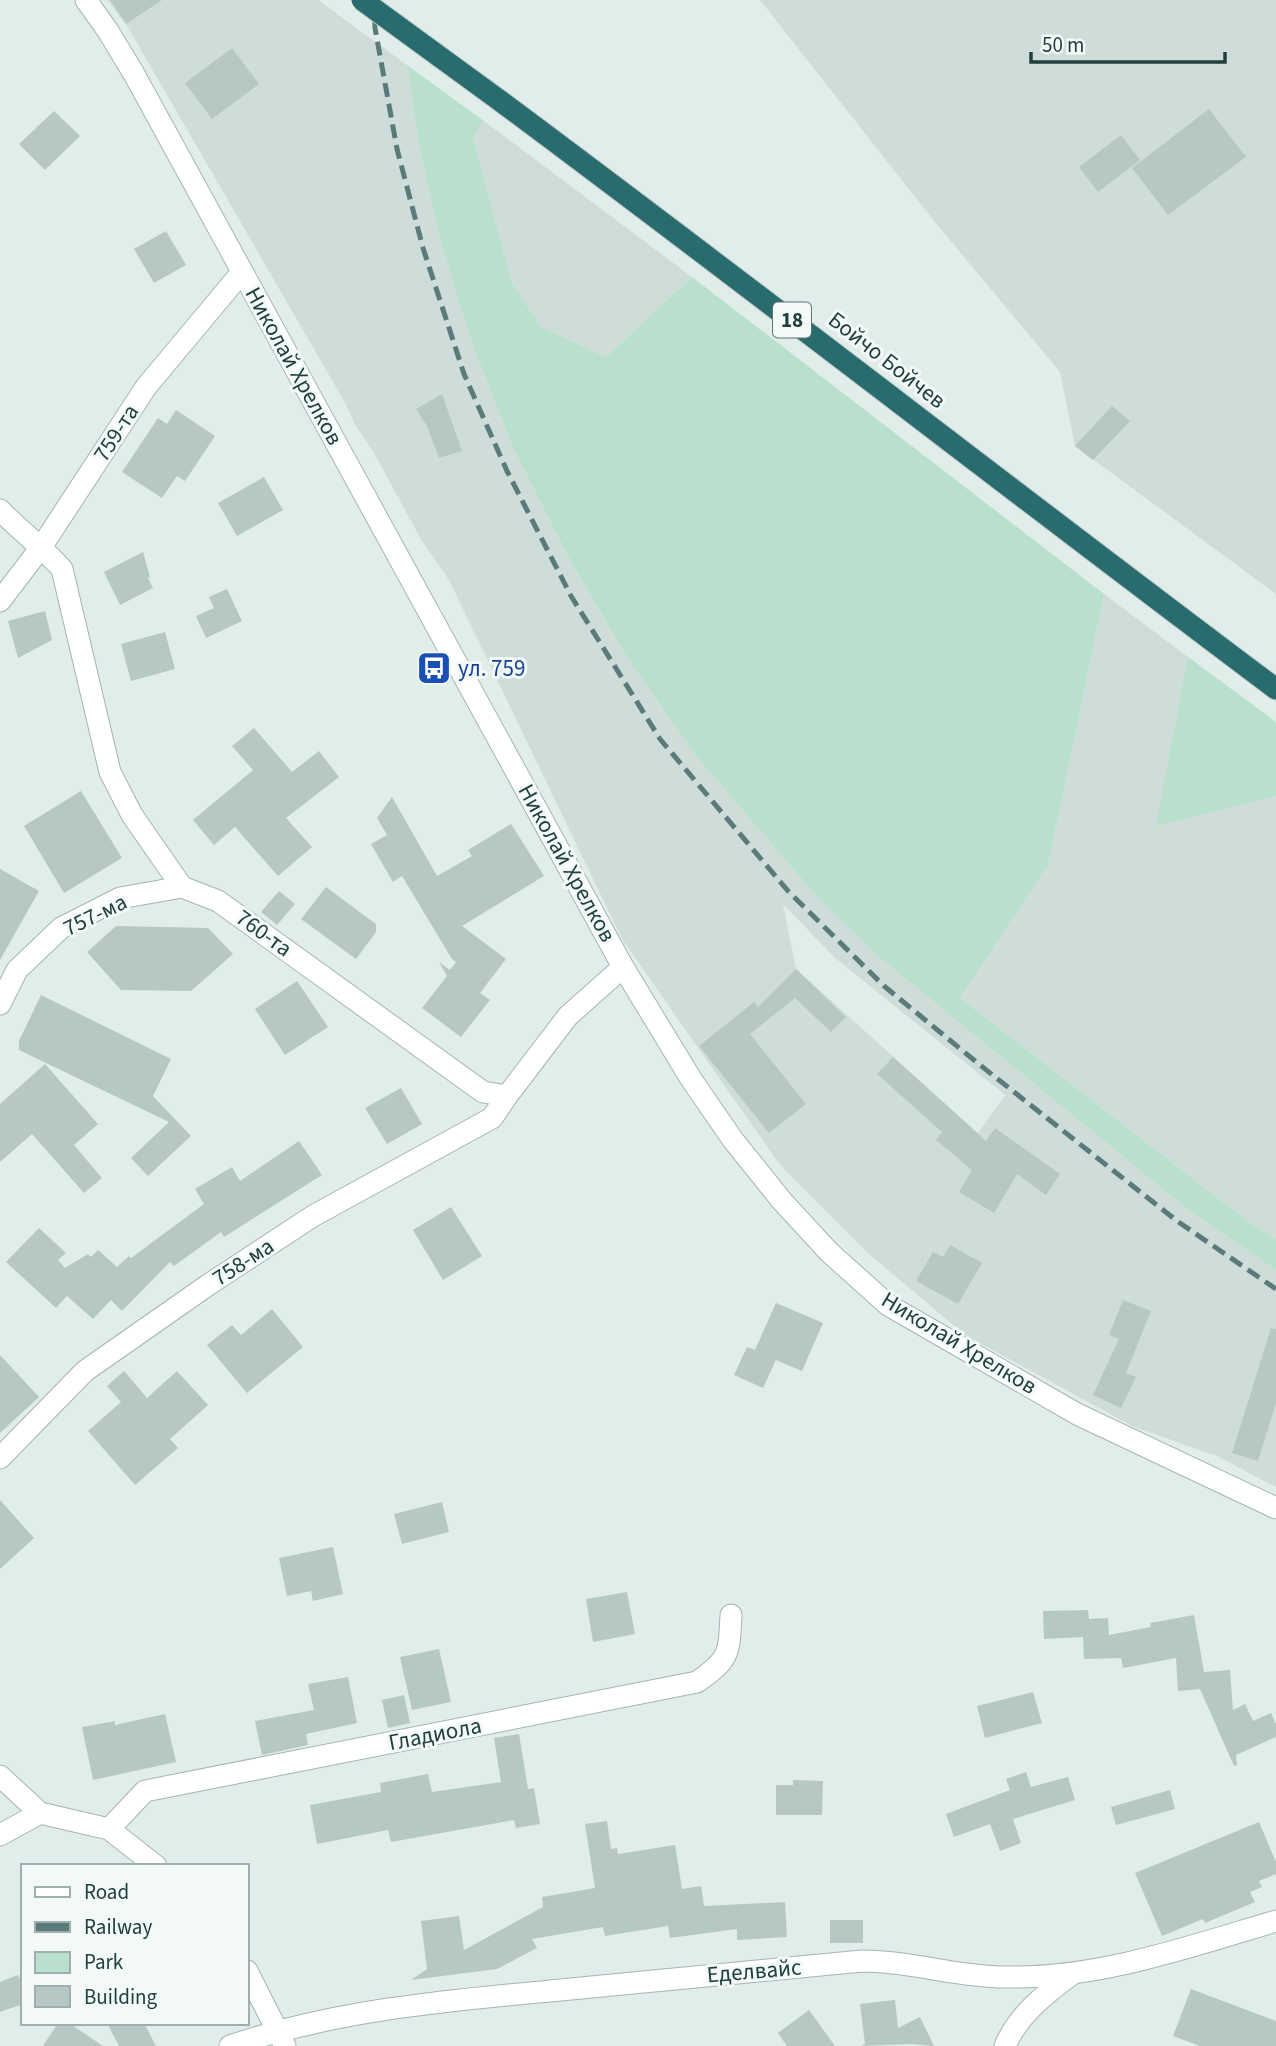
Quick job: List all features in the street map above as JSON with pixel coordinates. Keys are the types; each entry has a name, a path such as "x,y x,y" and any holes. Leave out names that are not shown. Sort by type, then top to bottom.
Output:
{"highway":[{"name":"Бойчо Бойчев","path":"362,0 708,255 1276,689"}],"street":[{"name":"Николай Хрелков","path":"86,0 134,74 623,967 691,1079 733,1140 782,1201 829,1252 888,1305 1077,1414 1276,1508"},
{"name":"759-та","path":"0,601 42,546 146,387 242,272"},
{"path":"0,510 24,535 42,546 62,569 110,772 132,814 182,887"},
{"name":"757-ма","path":"0,1004 17,970 61,928 120,898 182,887"},
{"name":"760-та","path":"182,887 218,901 483,1092 507,1096"},
{"path":"507,1096 568,1017 623,967"},
{"name":"758-ма","path":"0,1458 85,1371 313,1216 492,1118 507,1096"},
{"name":"Гладиола","path":"108,1829 145,1791 697,1682 718,1668 729,1649 731,1615"},
{"path":"0,1776 40,1813 108,1829 153,1864"},
{"path":"0,1835 40,1813"},
{"name":"Еделвайс","path":"230,2046 280,2038 351,2014 470,1999 862,1961 887,1961 1002,1978 1071,1975 1157,1956 1276,1921"},
{"path":"248,1973 280,2038"},
{"path":"1005,2046 1020,2020 1049,1991 1071,1975"}],"shaded area":[{"path":"107,0 318,0 407,65 419,145 441,243 473,346 514,450 569,558 628,659 696,756 819,899 873,952 1186,1208 1276,1270 1276,1487 1219,1457 1132,1426 965,1335 869,1254 780,1165 622,939 449,580 422,541 126,24","holes":["783,904 834,957 1005,1095 978,1133 796,969"]},
{"path":"760,0 1276,0 1276,594 1075,446 1060,372 934,221"},
{"path":"484,121 692,277 606,357 541,327 512,283 473,138"},
{"path":"1104,594 1188,657 1157,825 1276,796 1276,1239 1251,1224 960,998 1048,865"}],"green space":[{"path":"407,65 484,121 473,138 512,283 541,327 606,357 692,277 1104,594 1048,865 960,998 1251,1224 1276,1239 1276,1270 1186,1208 873,952 819,899 696,756 628,659 569,558 514,450 473,346 441,243 419,145"},
{"path":"1188,657 1276,722 1276,796 1156,826"}],"building":[{"path":"110,0 162,0 126,24"},
{"path":"232,48 259,84 212,119 185,83"},
{"path":"1209,109 1246,157 1168,215 1132,168"},
{"path":"54,111 80,136 45,170 19,144"},
{"path":"1121,135 1140,160 1098,192 1079,167"},
{"path":"166,231 186,265 154,283 134,249"},
{"path":"442,394 462,451 439,458 427,426 416,409"},
{"path":"1112,406 1130,421 1093,460 1075,446"},
{"path":"176,410 215,436 185,481 177,476 162,498 122,472 158,418 167,424"},
{"path":"264,477 283,510 237,536 218,503"},
{"path":"143,552 150,577 148,578 153,588 120,605 104,572"},
{"path":"227,589 242,621 206,638 196,616 214,608 209,597"},
{"path":"45,611 52,640 18,658 8,621"},
{"path":"165,632 175,669 131,681 121,644"},
{"path":"254,728 292,772 319,751 339,777 286,818 312,847 278,876 235,827 214,845 193,820 253,770 232,746"},
{"path":"81,791 122,858 64,893 24,826"},
{"path":"392,797 437,876 472,856 468,850 511,824 544,876 462,926 506,959 480,993 490,1000 461,1037 422,1008 447,976 439,962 450,970 456,962 402,876 393,882 371,844 387,835 377,818"},
{"path":"0,869 39,891 0,960"},
{"path":"326,887 376,924 376,932 356,959 301,919"},
{"path":"279,891 295,904 277,925 261,912"},
{"path":"116,926 208,928 233,954 191,991 121,990 87,952"},
{"path":"796,969 846,1017 831,1032 795,998 750,1034 806,1104 769,1133 699,1046 754,1002 758,1007"},
{"path":"297,981 328,1027 285,1055 255,1009"},
{"path":"41,995 171,1059 153,1096 191,1136 148,1176 131,1158 169,1122 19,1050 19,1041"},
{"path":"893,1057 986,1141 995,1128 1060,1174 1046,1195 1017,1174 994,1213 959,1192 972,1170 936,1140 942,1132 877,1074"},
{"path":"45,1064 98,1124 74,1145 102,1178 84,1193 32,1134 0,1162 0,1104"},
{"path":"401,1088 422,1124 387,1144 365,1108"},
{"path":"299,1141 322,1175 224,1237 221,1232 174,1266 170,1262 122,1311 111,1300 93,1319 67,1296 56,1308 6,1262 39,1228 66,1253 58,1260 65,1268 88,1254 91,1257 98,1250 117,1267 204,1204 195,1189 232,1167 240,1181"},
{"path":"451,1207 482,1256 443,1280 413,1230"},
{"path":"950,1245 982,1263 958,1304 916,1281 933,1252 943,1257"},
{"path":"1123,1300 1151,1311 1126,1373 1136,1377 1121,1408 1093,1395 1119,1339 1109,1335"},
{"path":"776,1303 823,1323 802,1371 776,1360 763,1388 734,1375 747,1347 755,1350"},
{"path":"272,1309 303,1347 247,1393 207,1345 232,1325 241,1335"},
{"path":"1271,1328 1276,1329 1276,1403 1258,1461 1232,1453"},
{"path":"0,1355 39,1397 0,1433"},
{"path":"124,1371 147,1398 177,1371 208,1405 170,1439 178,1448 135,1485 88,1431 121,1402 107,1386"},
{"path":"0,1500 34,1538 0,1569"},
{"path":"442,1502 449,1532 402,1544 394,1514"},
{"path":"333,1547 343,1594 313,1601 311,1591 287,1596 279,1558"},
{"path":"627,1592 635,1634 593,1642 586,1599"},
{"path":"1088,1610 1089,1619 1108,1618 1109,1635 1151,1627 1150,1623 1194,1615 1204,1672 1230,1670 1233,1710 1245,1704 1253,1721 1271,1713 1276,1724 1276,1737 1236,1755 1237,1765 1234,1766 1200,1689 1178,1691 1176,1658 1123,1668 1121,1658 1084,1659 1083,1637 1044,1639 1043,1611"},
{"path":"439,1649 451,1702 412,1710 400,1657"},
{"path":"348,1677 357,1723 306,1734 308,1745 262,1755 255,1721 314,1710 308,1684"},
{"path":"1033,1692 1042,1723 985,1738 977,1706"},
{"path":"404,1695 410,1723 388,1728 382,1700"},
{"path":"165,1714 176,1762 93,1780 82,1727 115,1721 115,1725"},
{"path":"519,1734 528,1789 534,1788 540,1824 516,1828 514,1820 391,1842 388,1830 317,1844 310,1805 381,1792 380,1783 428,1774 432,1792 501,1782 494,1738"},
{"path":"1026,1772 1031,1787 1068,1777 1075,1800 1013,1819 1021,1843 1000,1851 990,1824 954,1837 946,1814 1010,1790 1006,1779"},
{"path":"793,1780 823,1781 822,1815 776,1815 776,1785 793,1785"},
{"path":"1170,1790 1175,1809 1116,1825 1111,1807"},
{"path":"607,1821 611,1849 617,1848 618,1854 675,1845 682,1889 701,1886 704,1906 785,1902 787,1937 737,1940 737,1929 670,1938 668,1926 605,1936 603,1927 532,1939 537,1948 497,1969 411,1980 427,1969 421,1921 459,1916 464,1950 543,1907 542,1897 595,1888 585,1824"},
{"path":"1259,1822 1276,1862 1276,1874 1259,1881 1262,1887 1250,1892 1255,1902 1205,1923 1203,1919 1162,1936 1135,1873"},
{"path":"830,1920 863,1920 863,1943 830,1943"},
{"path":"18,1975 21,1982 21,2005 0,2012 0,1982"},
{"path":"1191,1989 1276,2021 1276,2046 1200,2046 1173,2036"},
{"path":"895,2000 898,2028 920,2017 934,2046 861,2046 865,2044 860,2004"},
{"path":"809,2010 835,2046 787,2046 778,2033"},
{"path":"57,2025 72,2025 103,2046 43,2046"},
{"path":"108,2025 145,2025 156,2046 119,2046"}],"railway":[{"path":"374,0 375,28 397,149 423,248 464,374 507,471 571,596 660,739 788,891 884,986 1177,1221 1276,1289"}],"place":[{"name":"ул. 759","path":"434,668"}]}
